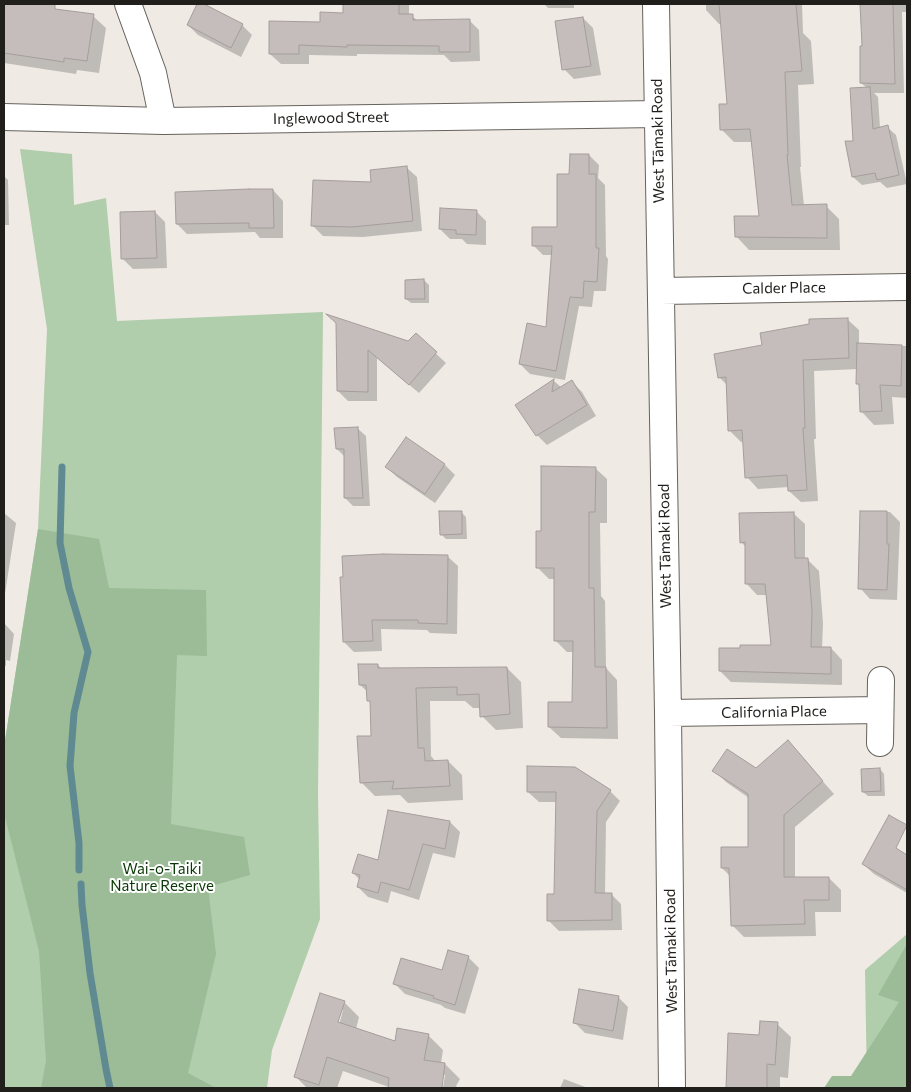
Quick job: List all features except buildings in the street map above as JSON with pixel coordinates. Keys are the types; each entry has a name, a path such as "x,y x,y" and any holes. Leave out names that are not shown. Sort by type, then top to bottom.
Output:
{"street":[{"path":"128,4 153,73 163,121"},
{"name":"West Tāmaki Road","path":"656,4 668,713 672,1088"},
{"name":"Inglewood Street","path":"4,117 163,121 658,114"},
{"name":"Calder Place","path":"661,291 907,286"},
{"path":"880,743 881,680"},
{"name":"California Place","path":"668,713 880,710"}],"green space":[{"name":"Wai-o-Taiki Nature Reserve","path":"20,149 72,154 74,205 106,198 117,321 323,312 318,794 320,919 272,1050 267,1088 4,1088 4,747 38,529 47,329"},
{"path":"38,529 99,539 109,588 206,590 207,656 177,655 171,824 244,837 250,875 208,887 216,954 188,1073 216,1088 41,1088 46,1061 39,951 4,813 4,747"},
{"path":"907,934 907,1088 863,1088 867,1086 865,970"},
{"path":"907,944 907,1088 824,1088 832,1076 851,1076 899,1002 878,995"}],"waterway":[{"path":"62,467 60,543 69,588 88,652 74,713 70,766 79,843 79,870"},
{"path":"81,884 90,973 110,1088"}]}
